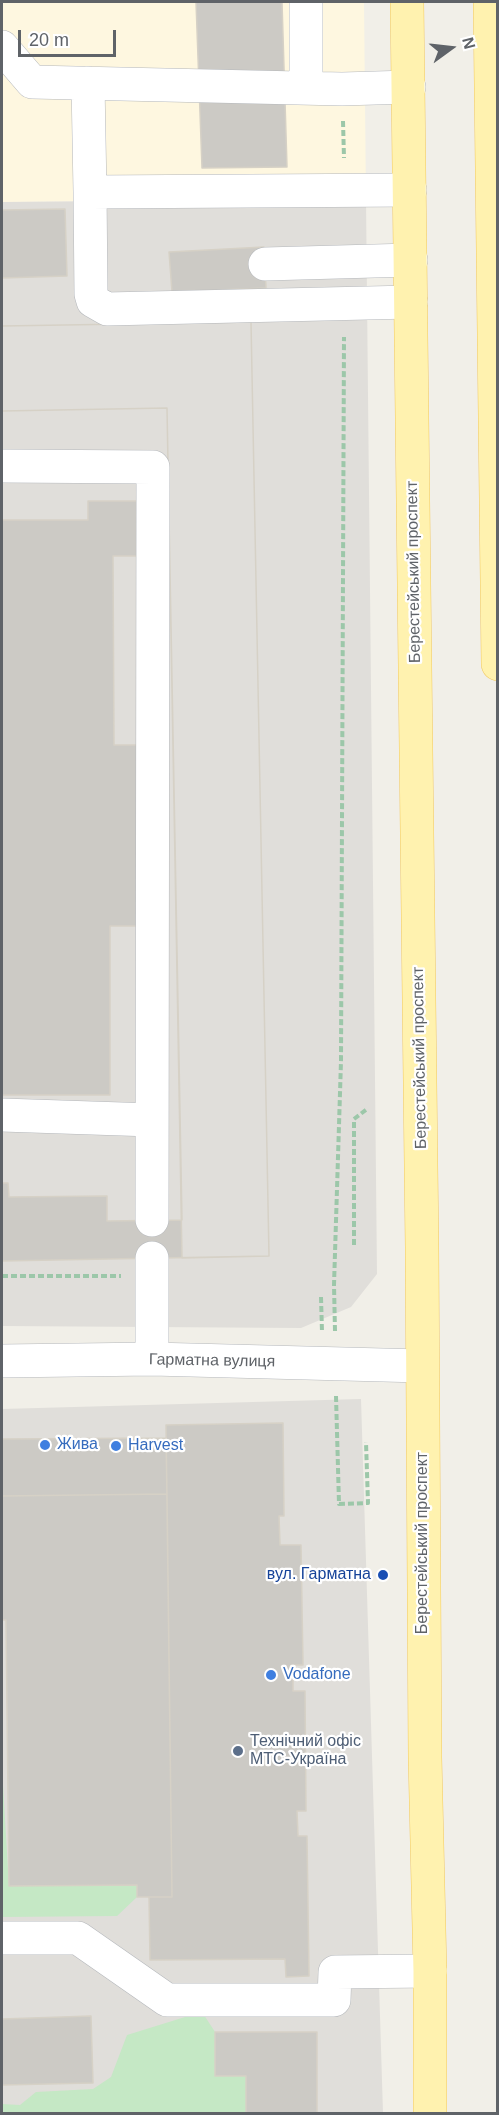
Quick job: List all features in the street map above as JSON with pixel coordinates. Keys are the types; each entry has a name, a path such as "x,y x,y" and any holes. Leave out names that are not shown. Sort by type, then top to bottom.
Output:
{"main road":[{"name":"Берестейський проспект","path":"408,2 422,1247 424,1757 430,1971 427,2111"},
{"path":"490,2 498,664"}],"street":[{"path":"306,2 306,88"},
{"path":"2,47 32,82 306,88 408,87"},
{"path":"88,83 90,294 93,301 107,309 411,302"},
{"path":"90,192 410,190"},
{"path":"265,264 411,260"},
{"path":"2,466 153,467 152,1221"},
{"path":"2,1115 152,1120"},
{"path":"152,1258 152,1359"},
{"name":"Гарматна вулиця","path":"2,1361 152,1359 422,1366"},
{"path":"2,1938 78,1938 167,2000 334,2000 335,1972 430,1971"}],"path":[{"path":"342,88 345,190"},
{"path":"335,1307 341,1049 343,364 346,303"},
{"path":"354,1245 354,1119 367,1109"},
{"path":"2,1276 123,1276 123,1286"},
{"path":"336,1392 339,1504 368,1503 366,1442"}],"shaded area":[{"path":"2,2 364,2 366,199 2,202"},
{"path":"366,199 377,1274 351,1307 301,1328 2,1326 2,202"},
{"path":"361,1399 383,2113 2,2113 2,1409"}],"green space":[{"path":"2,1768 9,1886 137,1885 137,1897 117,1916 2,1917"},
{"path":"204,2015 215,2032 215,2076 246,2076 246,2113 2,2114 2,2104 20,2105 36,2092 93,2089 111,2077 127,2035 185,2017"}],"building":[{"path":"196,2 282,2 287,167 202,168"},
{"path":"65,209 67,276 2,278 2,210"},
{"path":"264,247 266,288 172,292 169,252"},
{"path":"251,322 269,1256 182,1258 167,408 2,411 2,326"},
{"path":"251,322 269,1256 2,1261 2,1183 8,1183 9,1197 107,1196 107,1221 182,1220 167,408 2,411 2,326"},
{"path":"88,501 137,501 137,556 113,556 114,745 139,745 139,926 110,926 110,1095 2,1095 2,520 88,520"},
{"name":"Технічний офіс МТС-Україна","path":"283,1423 284,1516 279,1516 280,1545 301,1545 303,1665 293,1665 293,1691 305,1691 306,1811 297,1811 298,1836 307,1836 309,1976 286,1977 285,1959 150,1960 149,1897 172,1897 166,1425"},
{"path":"166,1438 167,1494 2,1496 2,1439"},
{"path":"167,1494 172,1897 137,1897 137,1885 9,1886 6,1620 2,1620 2,1496"},
{"path":"91,2016 93,2083 2,2085 2,2019"},
{"path":"215,2032 317,2032 317,2114 246,2114 246,2076 215,2076"}],"place":[{"name":"Жива","path":"45,1445"},
{"name":"Harvest","path":"116,1446"},
{"name":"вул. Гарматна","path":"383,1575"},
{"name":"Vodafone","path":"271,1675"},
{"name":"Технічний офіс МТС-Україна","path":"238,1751"}]}
